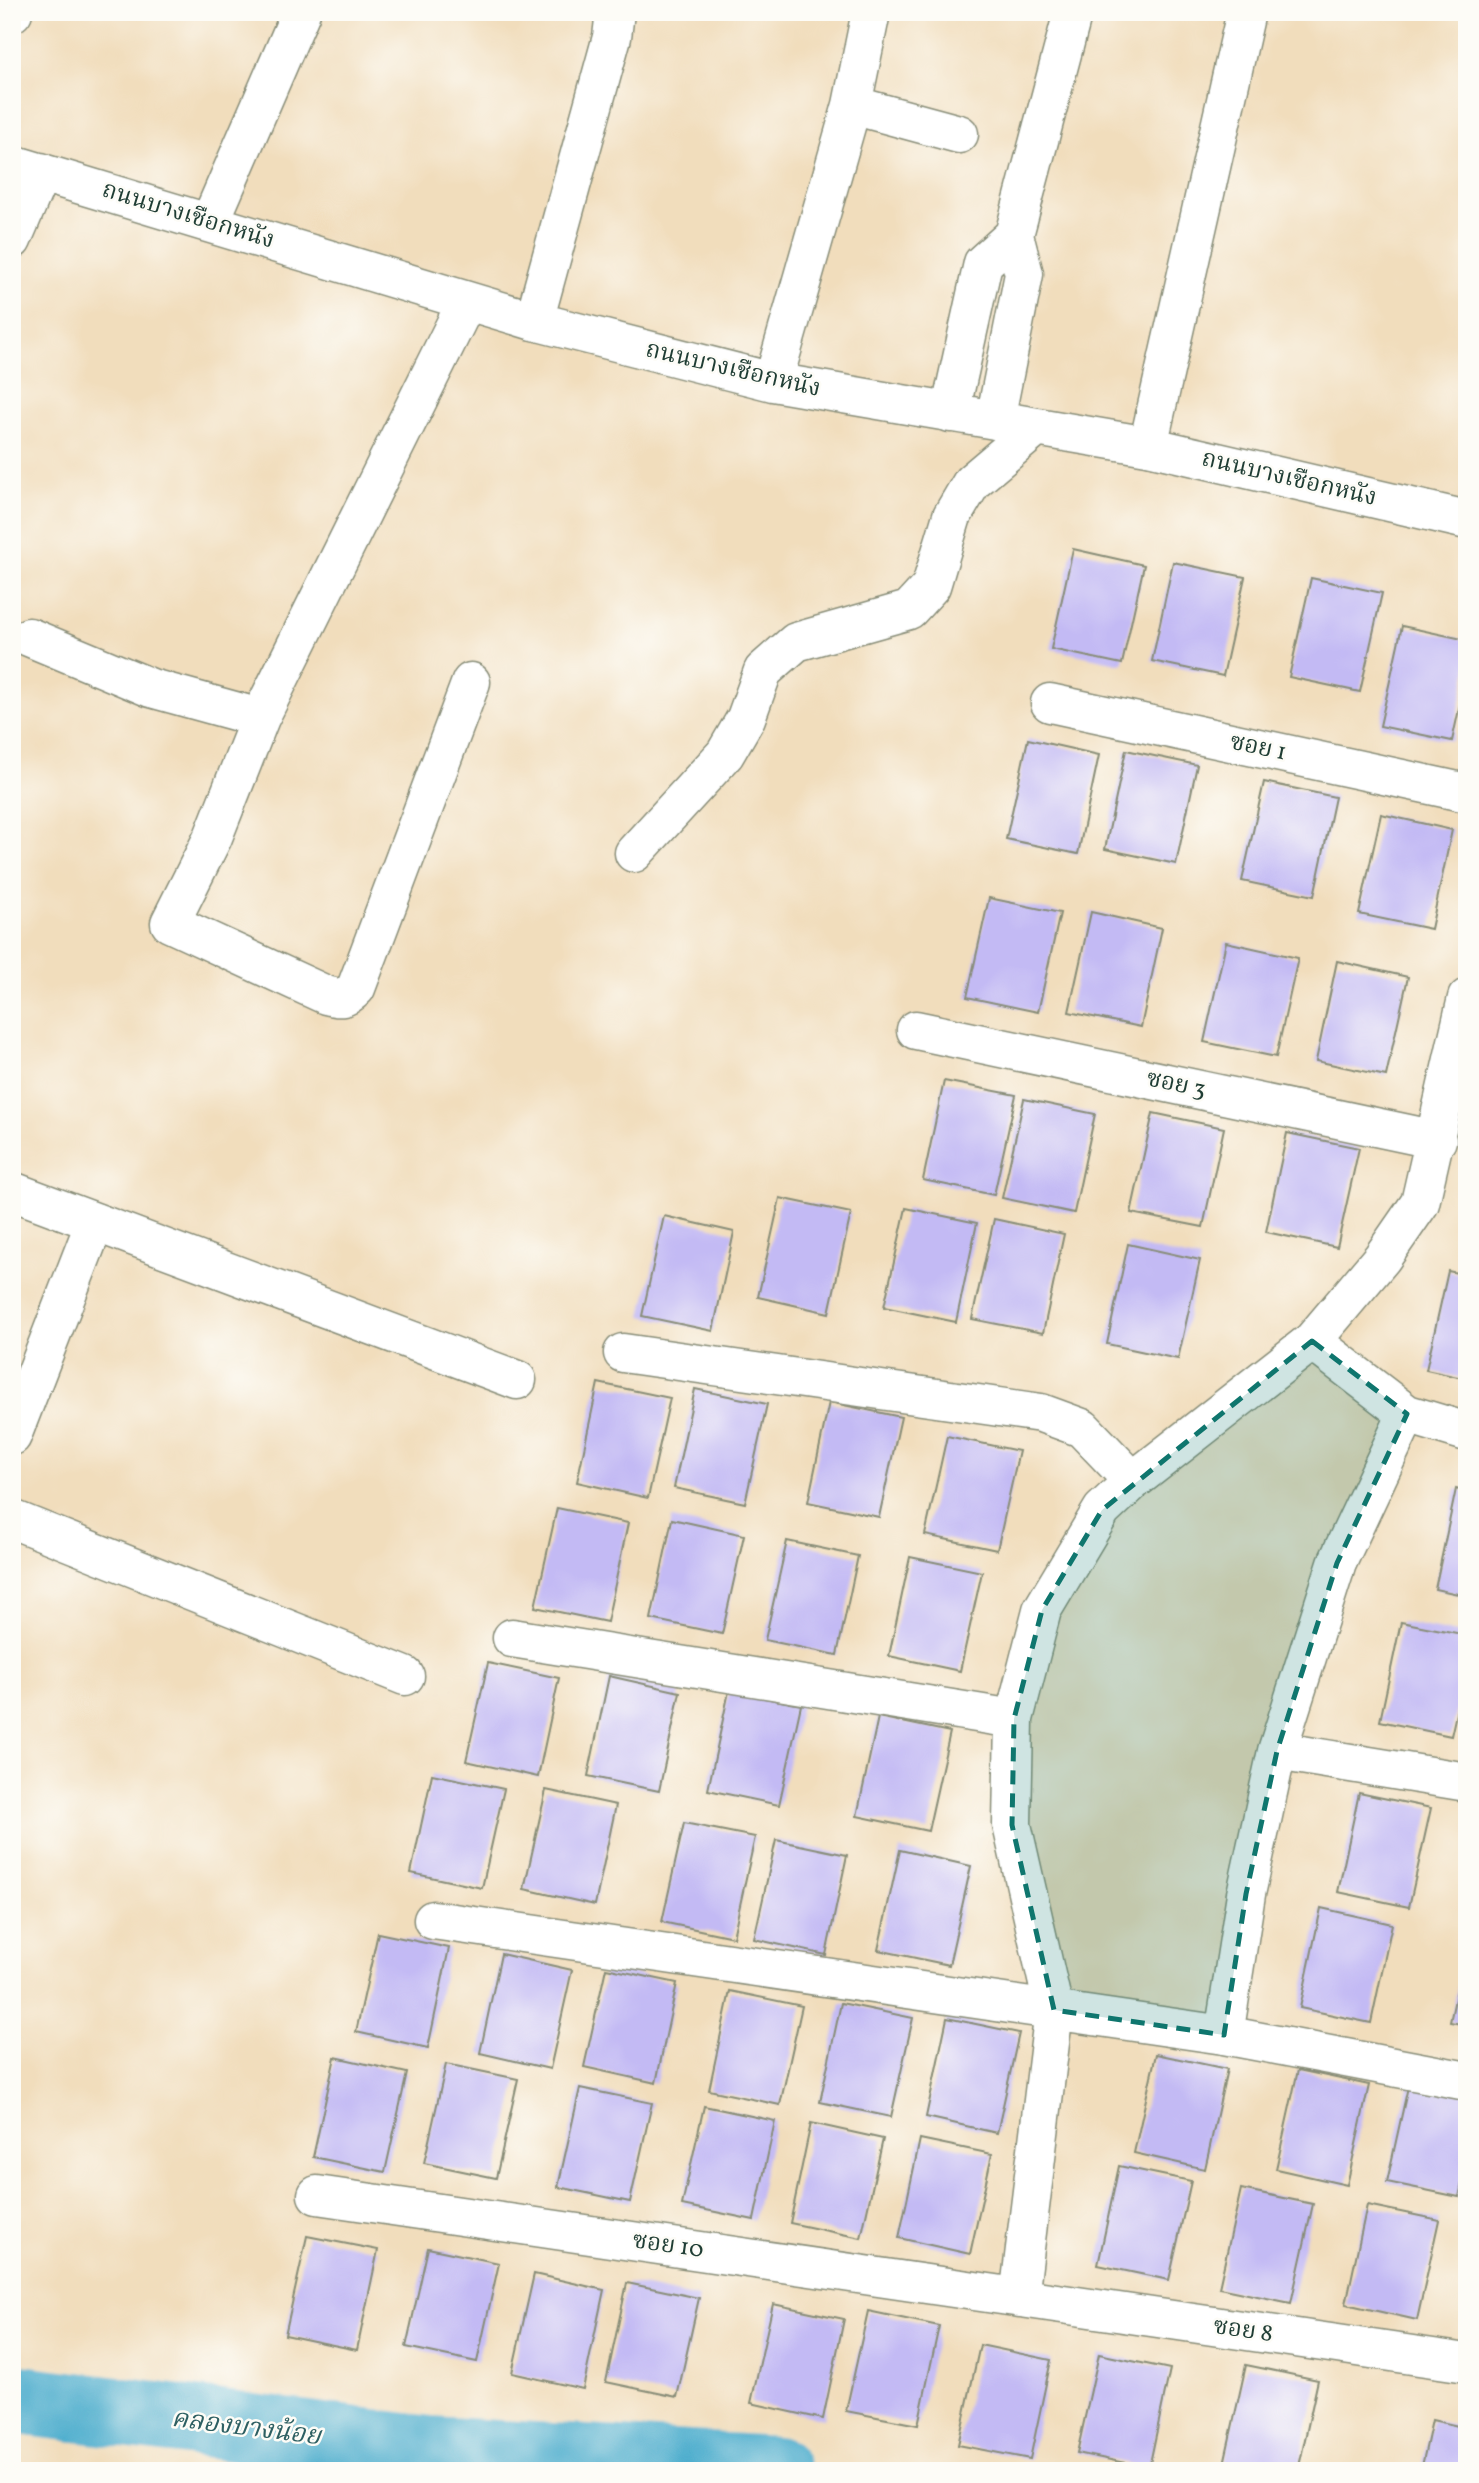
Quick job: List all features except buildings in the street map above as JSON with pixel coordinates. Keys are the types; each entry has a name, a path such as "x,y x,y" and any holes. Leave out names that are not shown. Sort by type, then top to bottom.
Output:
{"street":[{"path":"210,222 301,12"},
{"path":"534,321 612,37 615,12"},
{"path":"774,382 852,106 872,12"},
{"path":"995,420 1024,274 1014,235 1073,12"},
{"path":"1148,446 1246,12"},
{"path":"852,106 959,134"},
{"path":"12,240 27,168"},
{"name":"ถนนบางเชือกหนัง","path":"27,168 534,321 774,382 1148,446 1467,520"},
{"path":"950,413 983,263 1014,235"},
{"path":"467,301 260,718 213,837 170,923 326,995 339,999 348,996 356,988 471,682"},
{"path":"634,853 725,754 746,718 763,671 796,642 909,610 931,586 952,516 972,482 1037,427"},
{"path":"29,638 151,688 260,718"},
{"name":"ซอย 1","path":"1050,704 1467,793"},
{"path":"1019,2298 1054,2010 1012,1825 1014,1719 1042,1610 1102,1510 1133,1481 1312,1341 1382,1258 1420,1203 1437,1140 1467,998"},
{"name":"ซอย 3","path":"916,1030 1437,1140"},
{"path":"12,1191 517,1380"},
{"path":"12,1436 94,1222"},
{"path":"1312,1341 1406,1414 1467,1432"},
{"path":"623,1353 1041,1413 1082,1428 1133,1481"},
{"path":"1224,2035 1246,1894 1277,1751 1337,1563 1406,1414"},
{"path":"12,1519 405,1676"},
{"path":"512,1638 1014,1719"},
{"path":"1277,1751 1467,1782"},
{"path":"433,1920 1224,2035 1467,2081"},
{"name":"ซอย 10","path":"317,2195 1019,2298"},
{"name":"ซอย 8","path":"1019,2298 1467,2363"}],"highlighted area":[{"path":"1312,1341 1407,1414 1337,1563 1277,1751 1246,1894 1224,2035 1054,2010 1012,1825 1014,1719 1042,1610 1102,1510"}],"waterway":[{"name":"คลองบางน้อย","path":"12,2399 430,2451 775,2471"}]}
